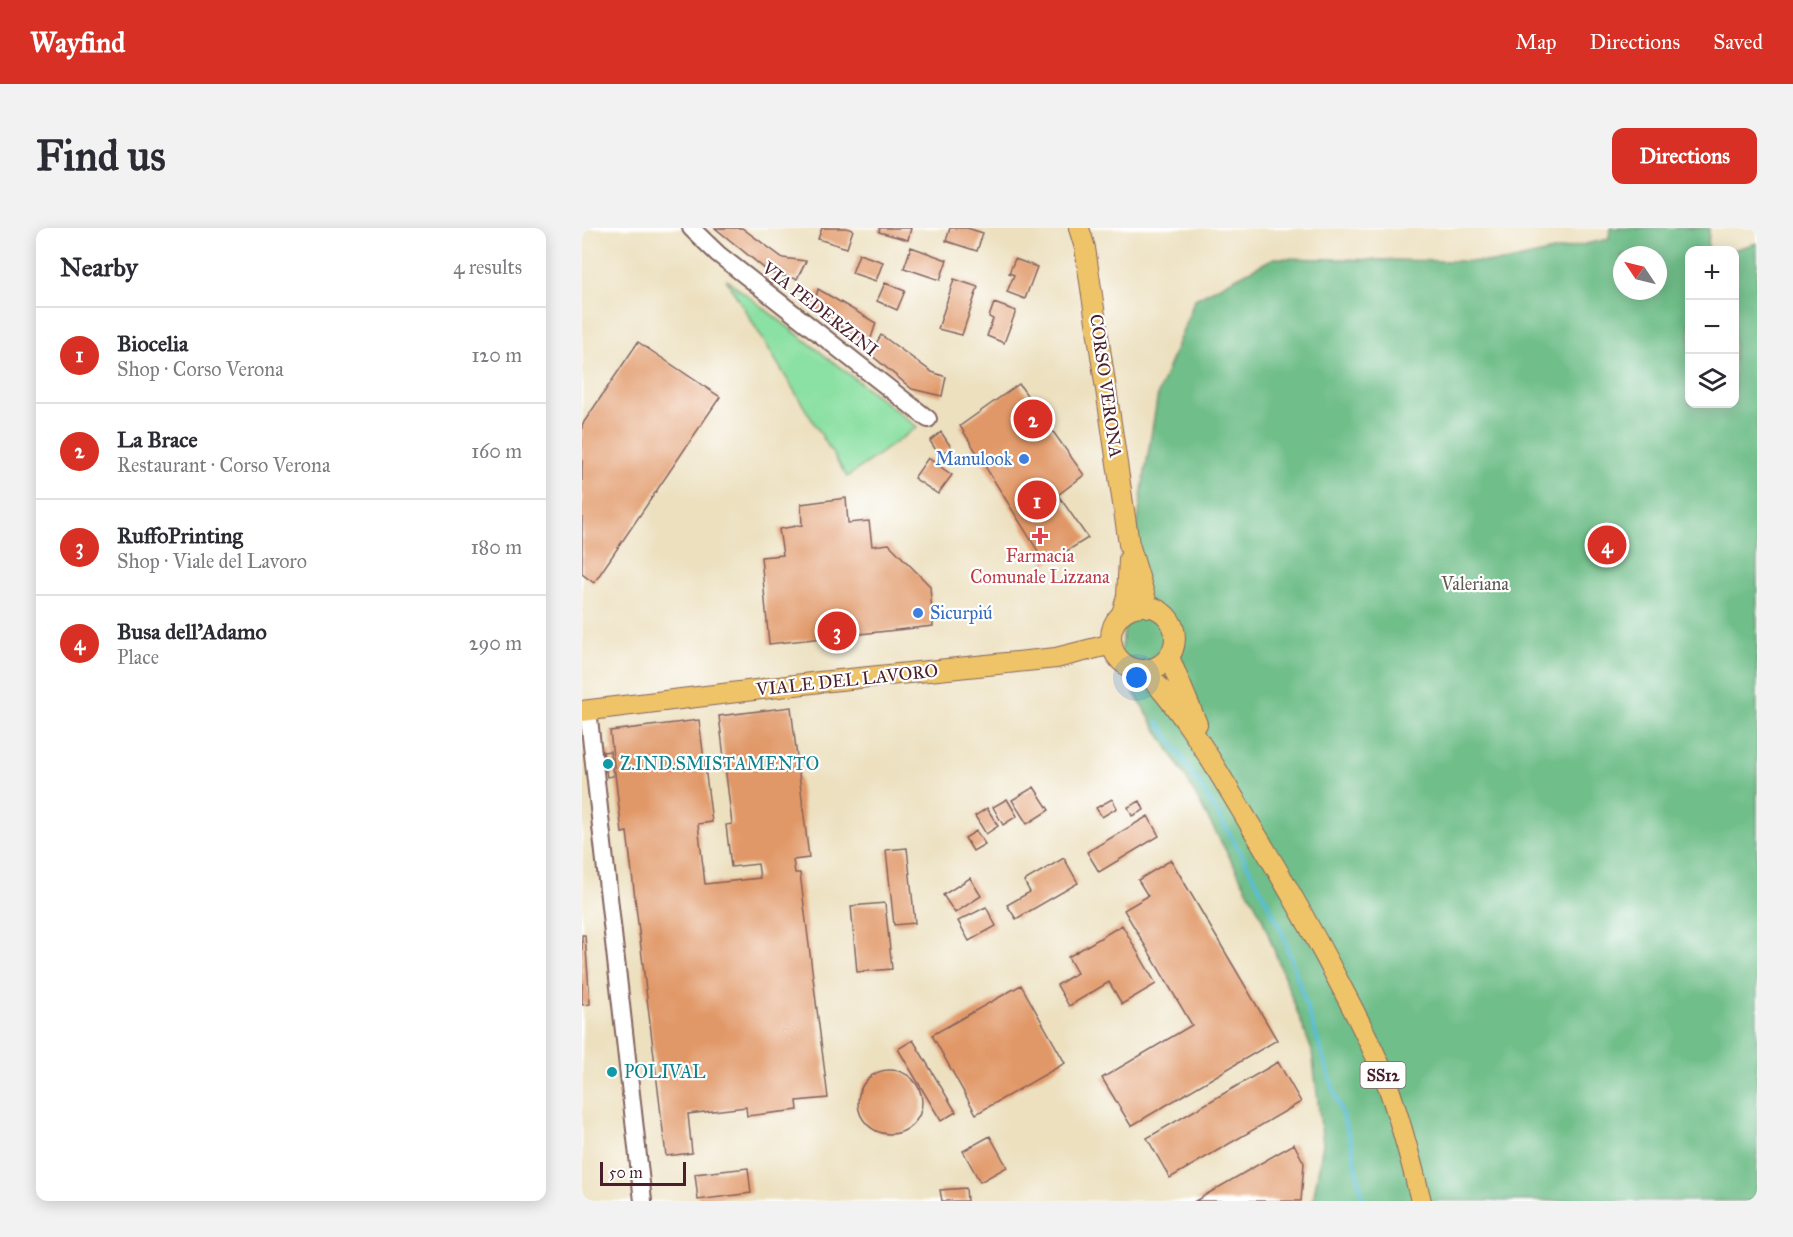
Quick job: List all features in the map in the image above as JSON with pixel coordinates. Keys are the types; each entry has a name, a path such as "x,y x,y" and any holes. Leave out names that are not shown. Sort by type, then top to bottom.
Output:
{"main road":[{"name":"CORSO VERONA","path":"1079,228 1085,248 1129,544"},
{"path":"1129,544 1148,607"},
{"path":"1112,644 1115,623 1122,614 1127,596 1129,544"},
{"path":"1122,614 1134,608 1148,607 1159,610 1173,626 1176,637 1169,657 1154,669 1144,670"},
{"name":"SS12","path":"1112,644 1123,663 1133,669 1144,670 1158,684 1216,768 1314,933 1366,1035 1385,1079 1409,1153 1421,1201"},
{"name":"VIALE DEL LAVORO","path":"585,711 820,682 1056,658 1112,644"},
{"name":"SS12","path":"1169,657 1216,768"}],"street":[{"name":"VIA PEDERZINI","path":"691,228 718,254 928,419"},
{"path":"585,711 643,1201"}],"green space":[{"name":"Valeriana","path":"1610,228 1709,228 1708,246 1685,246 1685,408 1739,408 1739,248 1757,243 1757,1201 1313,1201 1323,1144 1312,1051 1261,915 1185,776 1119,668 1142,490 1158,394 1195,299 1274,258 1504,262 1609,239"},
{"path":"726,279 917,427 847,477"}],"building":[{"path":"715,228 742,228 783,258 806,261 797,279 770,273"},
{"path":"822,228 853,230 847,248 818,239"},
{"path":"880,228 911,228 908,240 879,232"},
{"path":"950,228 967,228 983,233 977,251 946,241"},
{"path":"911,247 947,260 940,280 904,268"},
{"path":"859,254 883,262 876,281 852,273"},
{"path":"1015,259 1037,267 1025,299 1007,292 1014,275 1009,273"},
{"path":"954,279 978,287 962,335 938,329"},
{"path":"885,283 905,291 897,310 877,301"},
{"path":"818,289 876,323 870,341 855,336 813,309"},
{"path":"994,303 1016,311 1004,343 987,336 993,319 989,317"},
{"path":"881,335 932,372 946,377 942,396 912,389 870,354"},
{"path":"638,342 720,397 594,583 582,574 582,425"},
{"path":"1019,384 1084,475 1058,495 1088,538 1046,564 960,426"},
{"path":"941,432 951,447 939,455 930,441"},
{"path":"928,458 952,475 938,494 914,478"},
{"path":"846,498 848,523 869,521 872,546 889,544 930,586 933,626 769,644 761,557 783,555 779,529 802,525 801,504"},
{"path":"791,707 809,858 793,860 795,873 800,873 828,1098 797,1101 798,1110 747,1116 746,1107 688,1114 692,1153 666,1156 627,832 622,833 610,731 699,720 712,822 698,824 705,884 760,878 758,864 731,867 726,825 732,824 719,716"},
{"name":"Z.IND.SMISTAMENTO","path":"610,751 613,776 607,777 603,752"},
{"path":"1034,787 1049,810 1027,824 1012,800"},
{"path":"1007,799 1017,816 1003,825 993,807"},
{"path":"1112,799 1117,808 1102,817 1096,808"},
{"path":"1140,801 1144,810 1132,816 1128,807"},
{"path":"987,808 998,826 986,834 975,816"},
{"path":"1148,816 1159,836 1099,872 1087,852"},
{"path":"976,831 985,844 973,851 965,838"},
{"path":"907,848 915,923 894,925 886,850"},
{"path":"1064,858 1078,883 1016,919 1007,905 1030,892 1024,881"},
{"path":"1171,860 1277,1040 1131,1126 1102,1078 1192,1025 1124,910 1148,896 1138,880"},
{"path":"970,878 981,896 955,913 943,895"},
{"path":"885,903 892,969 857,972 851,906"},
{"path":"986,907 996,926 969,941 958,921"},
{"path":"1122,925 1156,984 1122,1004 1109,982 1069,1006 1057,985 1077,973 1068,957"},
{"path":"582,935 585,935 590,1004 582,1005"},
{"path":"1021,985 1065,1063 976,1114 932,1035"},
{"path":"913,1040 956,1112 941,1121 898,1049"},
{"path":"1278,1062 1301,1102 1170,1178 1147,1138"},
{"path":"890,1070 902,1072 913,1079 920,1090 922,1102 920,1114 913,1125 902,1132 890,1134 878,1132 867,1125 860,1114 858,1102 860,1090 867,1079 878,1072"},
{"path":"990,1136 1007,1167 980,1182 963,1151"},
{"path":"1294,1144 1304,1163 1301,1201 1195,1201"},
{"path":"748,1168 751,1193 698,1200 695,1174"},
{"path":"966,1188 967,1201 942,1201 940,1190"}],"waterway":[{"path":"1158,722 1225,825 1283,934 1352,1145 1363,1201"}],"place":[{"name":"La Brace","path":"1033,419"},
{"name":"Manulook","path":"1024,459"},
{"name":"Biocelia","path":"1037,500"},
{"name":"Farmacia Comunale Lizzana","path":"1040,536"},
{"name":"Busa dell'Adamo","path":"1607,545"},
{"name":"Sicurpiú","path":"918,613"},
{"name":"RuffoPrinting","path":"837,631"},
{"name":"Z.IND.SMISTAMENTO","path":"608,764"},
{"name":"POLIVAL","path":"612,1072"}]}
